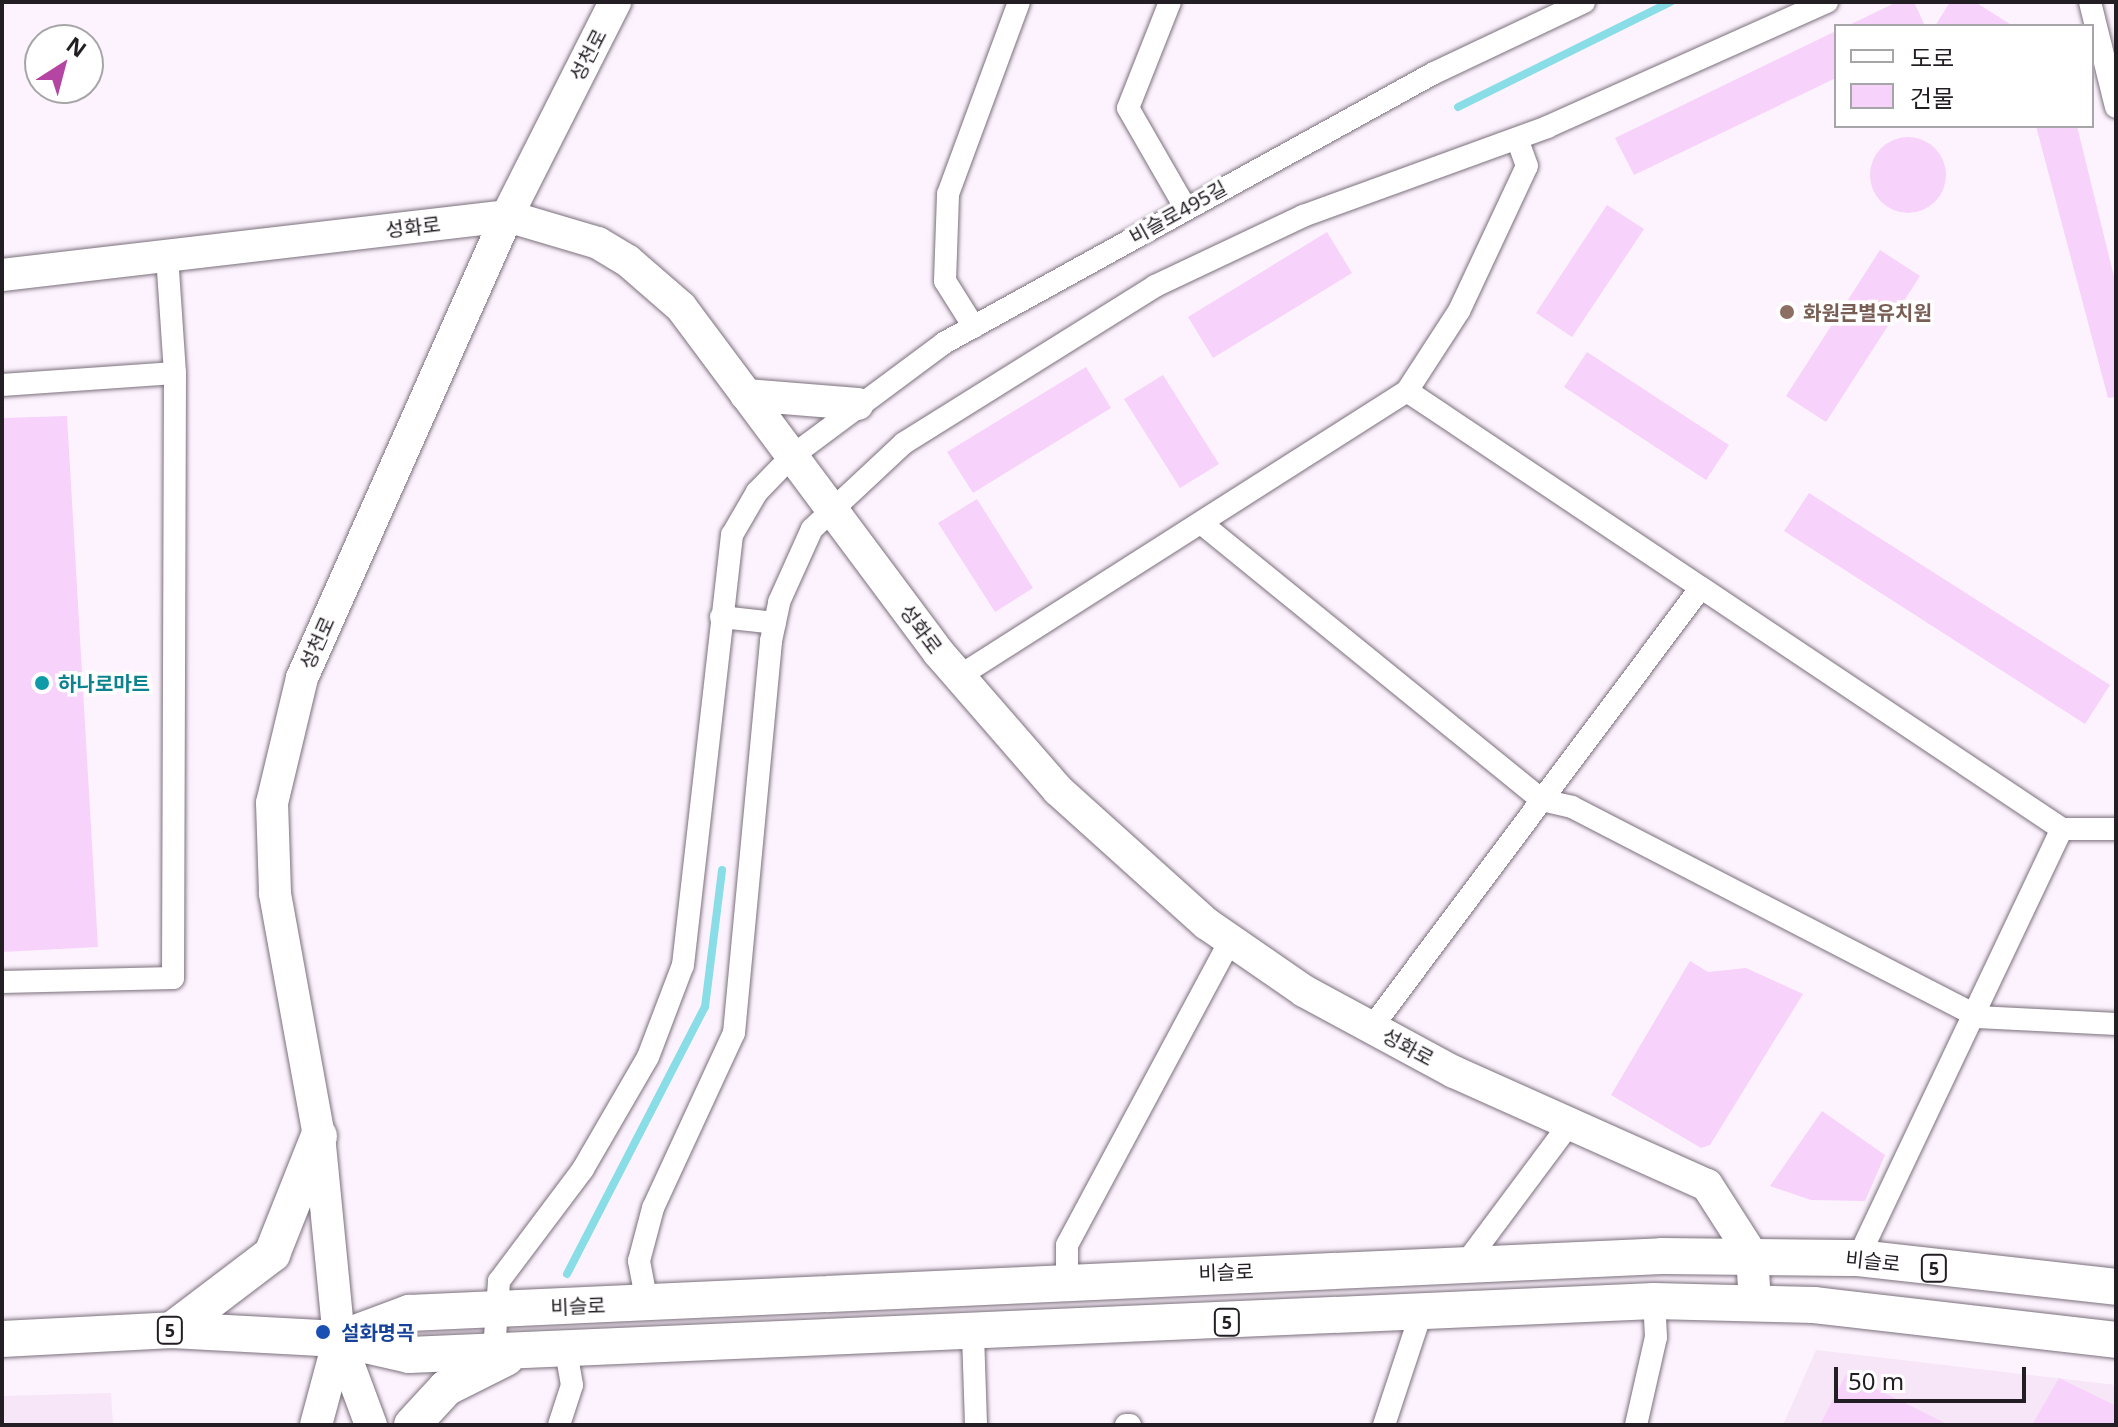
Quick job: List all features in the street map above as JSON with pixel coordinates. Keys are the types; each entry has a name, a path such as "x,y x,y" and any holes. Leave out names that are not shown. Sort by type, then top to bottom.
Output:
{"main road":[{"name":"성천로","path":"339,1339 319,1136 275,893 272,803 302,678 507,216 615,2"},
{"name":"성화로","path":"2,275 507,216 598,243 628,261 681,307 958,677 1058,790 1230,941 1372,1027 1707,1185 1752,1255 1755,1303"},
{"path":"746,395 858,404"},
{"path":"172,1330 272,1254 319,1136"},
{"name":"비슬로","path":"339,1339 409,1313 647,1303 1067,1278 1584,1259 1752,1255 1858,1258 2116,1287"},
{"path":"1584,1259 1588,1304"},
{"path":"1877,1312 1884,1286 1928,1282 1953,1271"},
{"name":"비슬로","path":"2,1339 172,1330 339,1339 409,1355 973,1334 1654,1301 1755,1303 1877,1312 2116,1340"},
{"path":"316,1425 339,1339"},
{"path":"339,1339 371,1425"},
{"path":"412,1425 446,1388 503,1351"}],"street":[{"path":"974,327 945,281 948,194 1019,2"},
{"path":"1170,2 1128,108 1185,207"},
{"name":"비슬로495길","path":"503,1351 494,1310 499,1281 583,1169 648,1057 683,965 732,535 757,492 792,456 858,404 974,327 1185,207 1584,2"},
{"path":"647,1303 639,1261 653,1208 734,1033 775,623 796,557 831,508 904,443 1155,286 1303,216 1517,139 1827,2"},
{"path":"2090,2 2116,107"},
{"path":"958,677 1407,391 1459,311 1527,166 1517,139"},
{"path":"2,982 173,978 175,373 167,255"},
{"path":"2,385 175,373"},
{"path":"1407,391 1699,590 2062,829 2116,829"},
{"path":"1201,523 1542,800 1572,807 1978,1017 2116,1024"},
{"path":"1372,1027 1699,590"},
{"path":"721,617 775,623"},
{"path":"1858,1258 1978,1017 2062,829"},
{"path":"1067,1278 1067,1245 1230,941"},
{"path":"1465,1264 1570,1123"},
{"path":"1636,1425 1656,1337 1654,1301"},
{"path":"1384,1425 1421,1313"},
{"path":"973,1334 976,1425"},
{"path":"559,1425 572,1385 566,1350"}],"shaded area":[{"path":"1816,1350 2116,1385 2116,1425 1783,1425"},
{"path":"111,1393 113,1425 2,1425 2,1396"}],"building":[{"path":"1897,2 1914,2 1924,24 1851,24"},
{"path":"1950,2 1975,2 2010,24 1936,24"},
{"path":"1834,32 1834,79 1634,175 1615,138"},
{"path":"2037,128 2077,128 2116,285 2116,397 2108,398"},
{"path":"1908,137 1923,140 1935,148 1943,160 1946,175 1943,190 1935,202 1923,210 1908,213 1893,210 1881,202 1873,190 1870,175 1873,160 1881,148 1893,140"},
{"path":"1607,205 1644,229 1572,337 1536,313"},
{"path":"1327,232 1352,273 1213,358 1188,317"},
{"path":"1880,250 1920,276 1826,422 1786,396"},
{"path":"1587,352 1729,445 1706,480 1564,387"},
{"path":"1086,367 1111,408 973,493 947,452"},
{"path":"1163,375 1219,464 1180,488 1124,399"},
{"name":"하나로마트","path":"67,416 98,947 2,952 2,418"},
{"path":"1809,493 2110,685 2085,724 1784,531"},
{"path":"977,499 1033,588 995,612 938,523"},
{"path":"1690,961 1708,972 1746,968 1803,994 1710,1145 1701,1148 1611,1095"},
{"path":"1822,1111 1885,1155 1865,1201 1811,1200 1770,1186"},
{"path":"1846,1374 1949,1425 1820,1425"},
{"path":"2059,1378 2116,1406 2116,1425 2032,1425"}],"waterway":[{"path":"1458,107 1670,2"},
{"path":"567,1274 705,1007 722,870"}],"place":[{"name":"화원큰별유치원","path":"1787,312"},
{"name":"하나로마트","path":"42,683"},
{"name":"설화명곡","path":"323,1332"}]}
